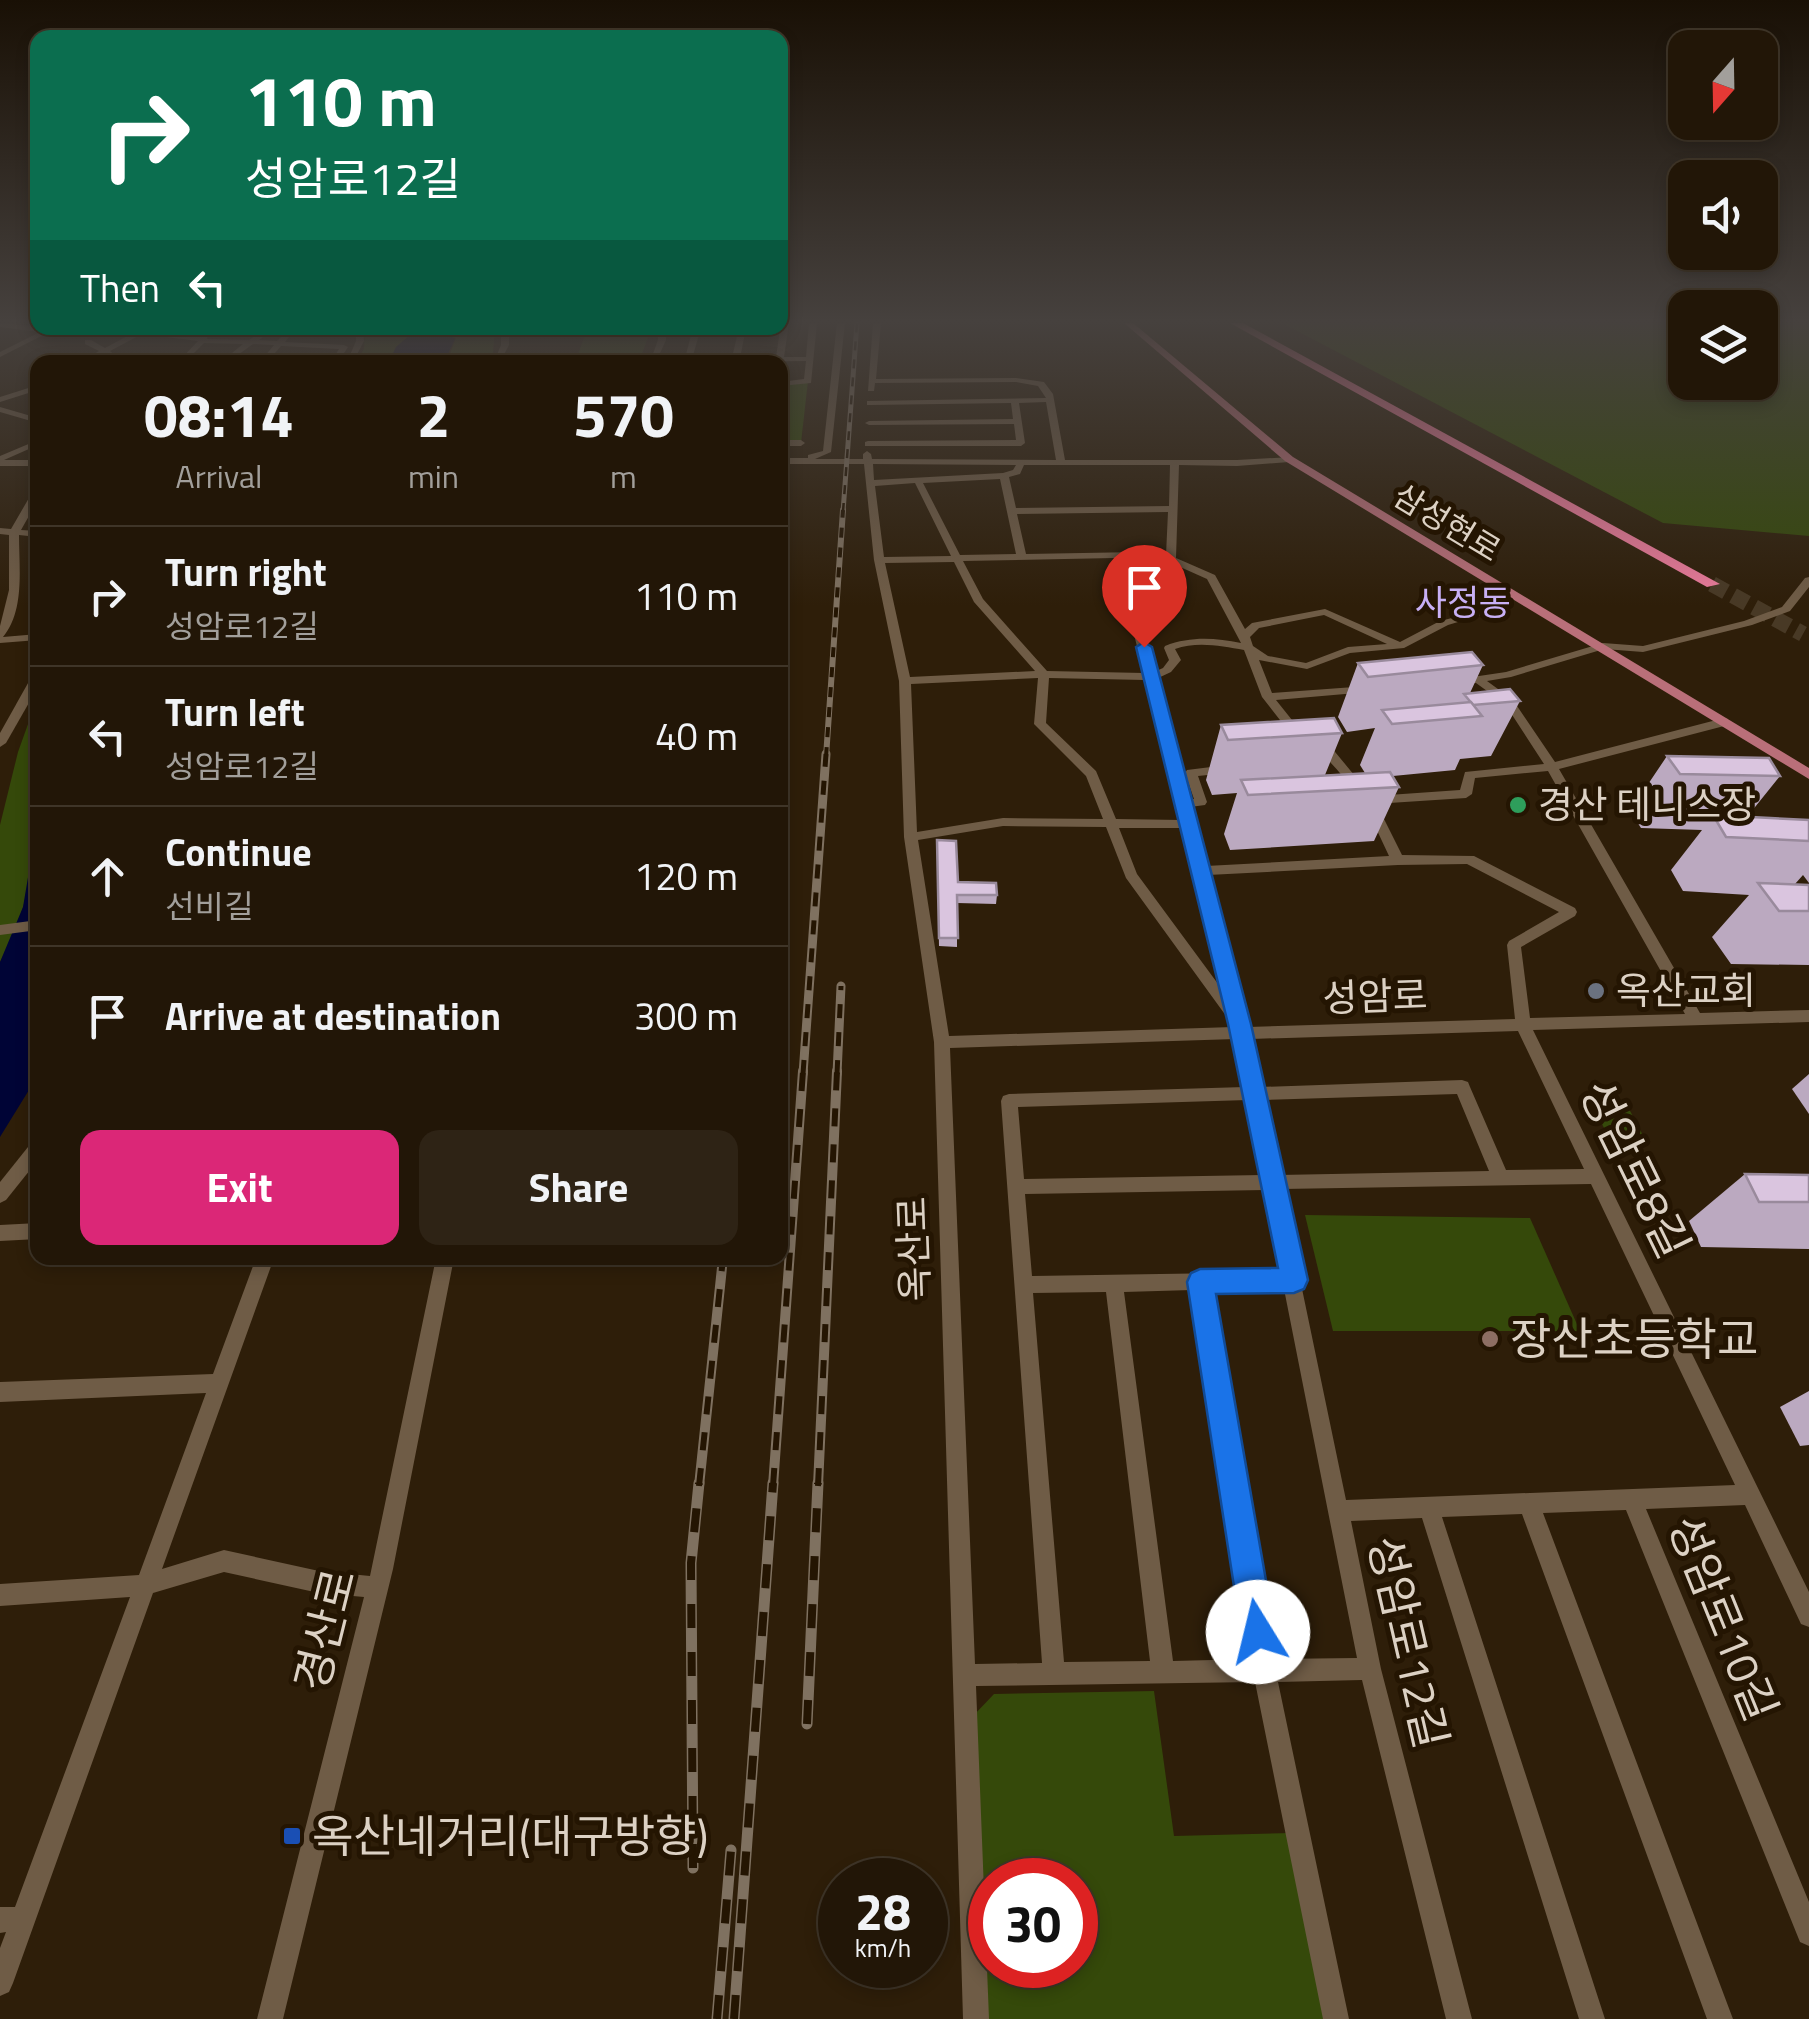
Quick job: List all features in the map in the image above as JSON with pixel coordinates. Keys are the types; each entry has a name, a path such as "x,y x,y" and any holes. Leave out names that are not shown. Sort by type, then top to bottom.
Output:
{"highway":[{"path":"1410,417 1718,583 1418,417"}],"main road":[{"name":"삼성현로","path":"1240,417 1289,459 1809,774"}],"street":[{"path":"788,459 817,457 826,452 830,417"},
{"name":"옥산로","path":"869,417 868,451 879,560 905,680 912,837 942,1042 976,2019"},
{"path":"868,451 957,443 1021,443 1017,417"},
{"path":"1053,417 1061,462"},
{"path":"869,423 1018,421"},
{"path":"788,443 801,443"},
{"path":"957,443 958,457 1023,462"},
{"path":"0,461 30,446"},
{"path":"788,459 1289,459"},
{"path":"0,461 30,463"},
{"path":"872,482 1004,476 1017,472 1023,462"},
{"path":"1171,559 1176,462"},
{"path":"1004,476 1022,558"},
{"path":"918,481 978,600 1044,674 1040,724 1092,774 1131,875 1241,1028"},
{"path":"30,505 14,533 5,608 8,622 0,637 30,638"},
{"path":"1013,511 1174,509"},
{"path":"0,531 30,534"},
{"path":"879,560 1139,554 1171,559 1211,577 1247,642 1268,697 1305,743 1326,750 1368,800 1398,860 1201,872"},
{"name":"성암로12길","path":"1119,556 1241,1028 1370,1669 1460,2019"},
{"path":"1440,682 1480,681 1602,646 1643,649 1748,623 1786,608 1809,580"},
{"path":"1247,642 1256,626 1325,612 1400,646"},
{"path":"905,680 1044,674 1152,677 1168,670 1175,660 1169,648 1187,640 1247,642 1264,659 1307,666 1348,650 1400,646 1444,623 1484,612"},
{"path":"1480,681 1508,702 1552,766 1696,1020"},
{"path":"1268,697 1380,688"},
{"path":"0,743 30,690"},
{"path":"1368,800 1466,794 1469,776 1552,766 1724,722"},
{"path":"1291,750 1305,743"},
{"path":"1184,804 1200,802 1192,773 1245,766"},
{"path":"912,837 1003,822 1187,824"},
{"name":"성암로8길","path":"1398,860 1468,860 1570,912 1514,945 1523,1025 1809,1616"},
{"path":"0,930 30,926"},
{"name":"성암로","path":"942,1042 1241,1028 1809,1016"},
{"path":"1054,1673 1009,1100 1462,1087 1501,1178"},
{"path":"0,1195 30,1157"},
{"path":"1016,1187 1597,1176"},
{"path":"0,1234 30,1232"},
{"path":"0,1983 12,1920 145,1586 262,1265"},
{"name":"경산로","path":"270,2019 378,1587 445,1265"},
{"path":"1023,1284 1294,1280"},
{"path":"1200,1282 1264,1670 1336,2019"},
{"path":"1114,1283 1163,1672"},
{"path":"0,1392 219,1382"},
{"path":"1338,1511 1750,1496"},
{"name":"성암로10길","path":"1632,1500 1809,1933"},
{"path":"1529,1504 1720,2019"},
{"path":"1429,1508 1592,2019"},
{"path":"0,1595 145,1586 224,1562 319,1582 378,1587"},
{"path":"964,1674 1370,1669"}],"green space":[{"path":"788,417 804,417 801,443 788,443"},
{"path":"1461,417 1809,417 1809,536 1663,523"},
{"path":"30,719 30,876 15,932 0,962 0,825"},
{"path":"1628,1107 1648,1145 1613,1146 1594,1108"},
{"path":"1305,1215 1530,1218 1580,1331 1333,1331"},
{"path":"1154,1691 1174,1836 1292,1833 1329,2019 988,2019 986,1988 1098,1988 1098,1858 980,1858 973,1716 994,1694"}],"shaded area":[{"path":"30,866 30,1088 0,1137 0,962 23,907"}],"building":[{"path":"1472,652 1483,665 1368,677 1358,663"},
{"path":"1510,689 1520,701 1473,705 1464,694"},
{"path":"1471,702 1482,716 1392,724 1382,710"},
{"path":"1334,718 1342,733 1228,740 1221,725"},
{"path":"1667,756 1769,758 1780,776 1680,774"},
{"path":"1390,772 1399,787 1248,795 1241,780"},
{"path":"1713,815 1809,820 1809,841 1726,837"},
{"path":"937,840 956,841 958,882 996,883 997,895 957,895 958,938 939,938"},
{"path":"1758,883 1809,885 1809,911 1779,911"},
{"path":"1745,1174 1809,1175 1809,1202 1759,1202"}],"tunnel":[{"path":"1712,584 1803,634"}],"railway":[{"path":"843,512 850,417"},
{"path":"826,757 843,510"},
{"path":"803,1074 826,754"},
{"path":"837,1074 841,986"},
{"path":"773,1486 803,1071"},
{"path":"818,1486 837,1071"},
{"path":"699,1486 722,1265"},
{"path":"693,1868 691,1563 699,1483"},
{"path":"734,2019 773,1483"},
{"path":"807,1724 818,1483"},
{"path":"717,2019 731,1850"}],"place":[{"name":"경산 테니스장","path":"1518,805"},
{"name":"옥산교회","path":"1596,991"},
{"name":"장산초등학교","path":"1490,1339"},
{"name":"옥산네거리(대구방향)","path":"292,1836"}],"district":[{"name":"사정동","path":"1463,603"}],"route":[{"path":"1144,647 1240,1024 1294,1280 1200,1282 1258,1632"}]}
